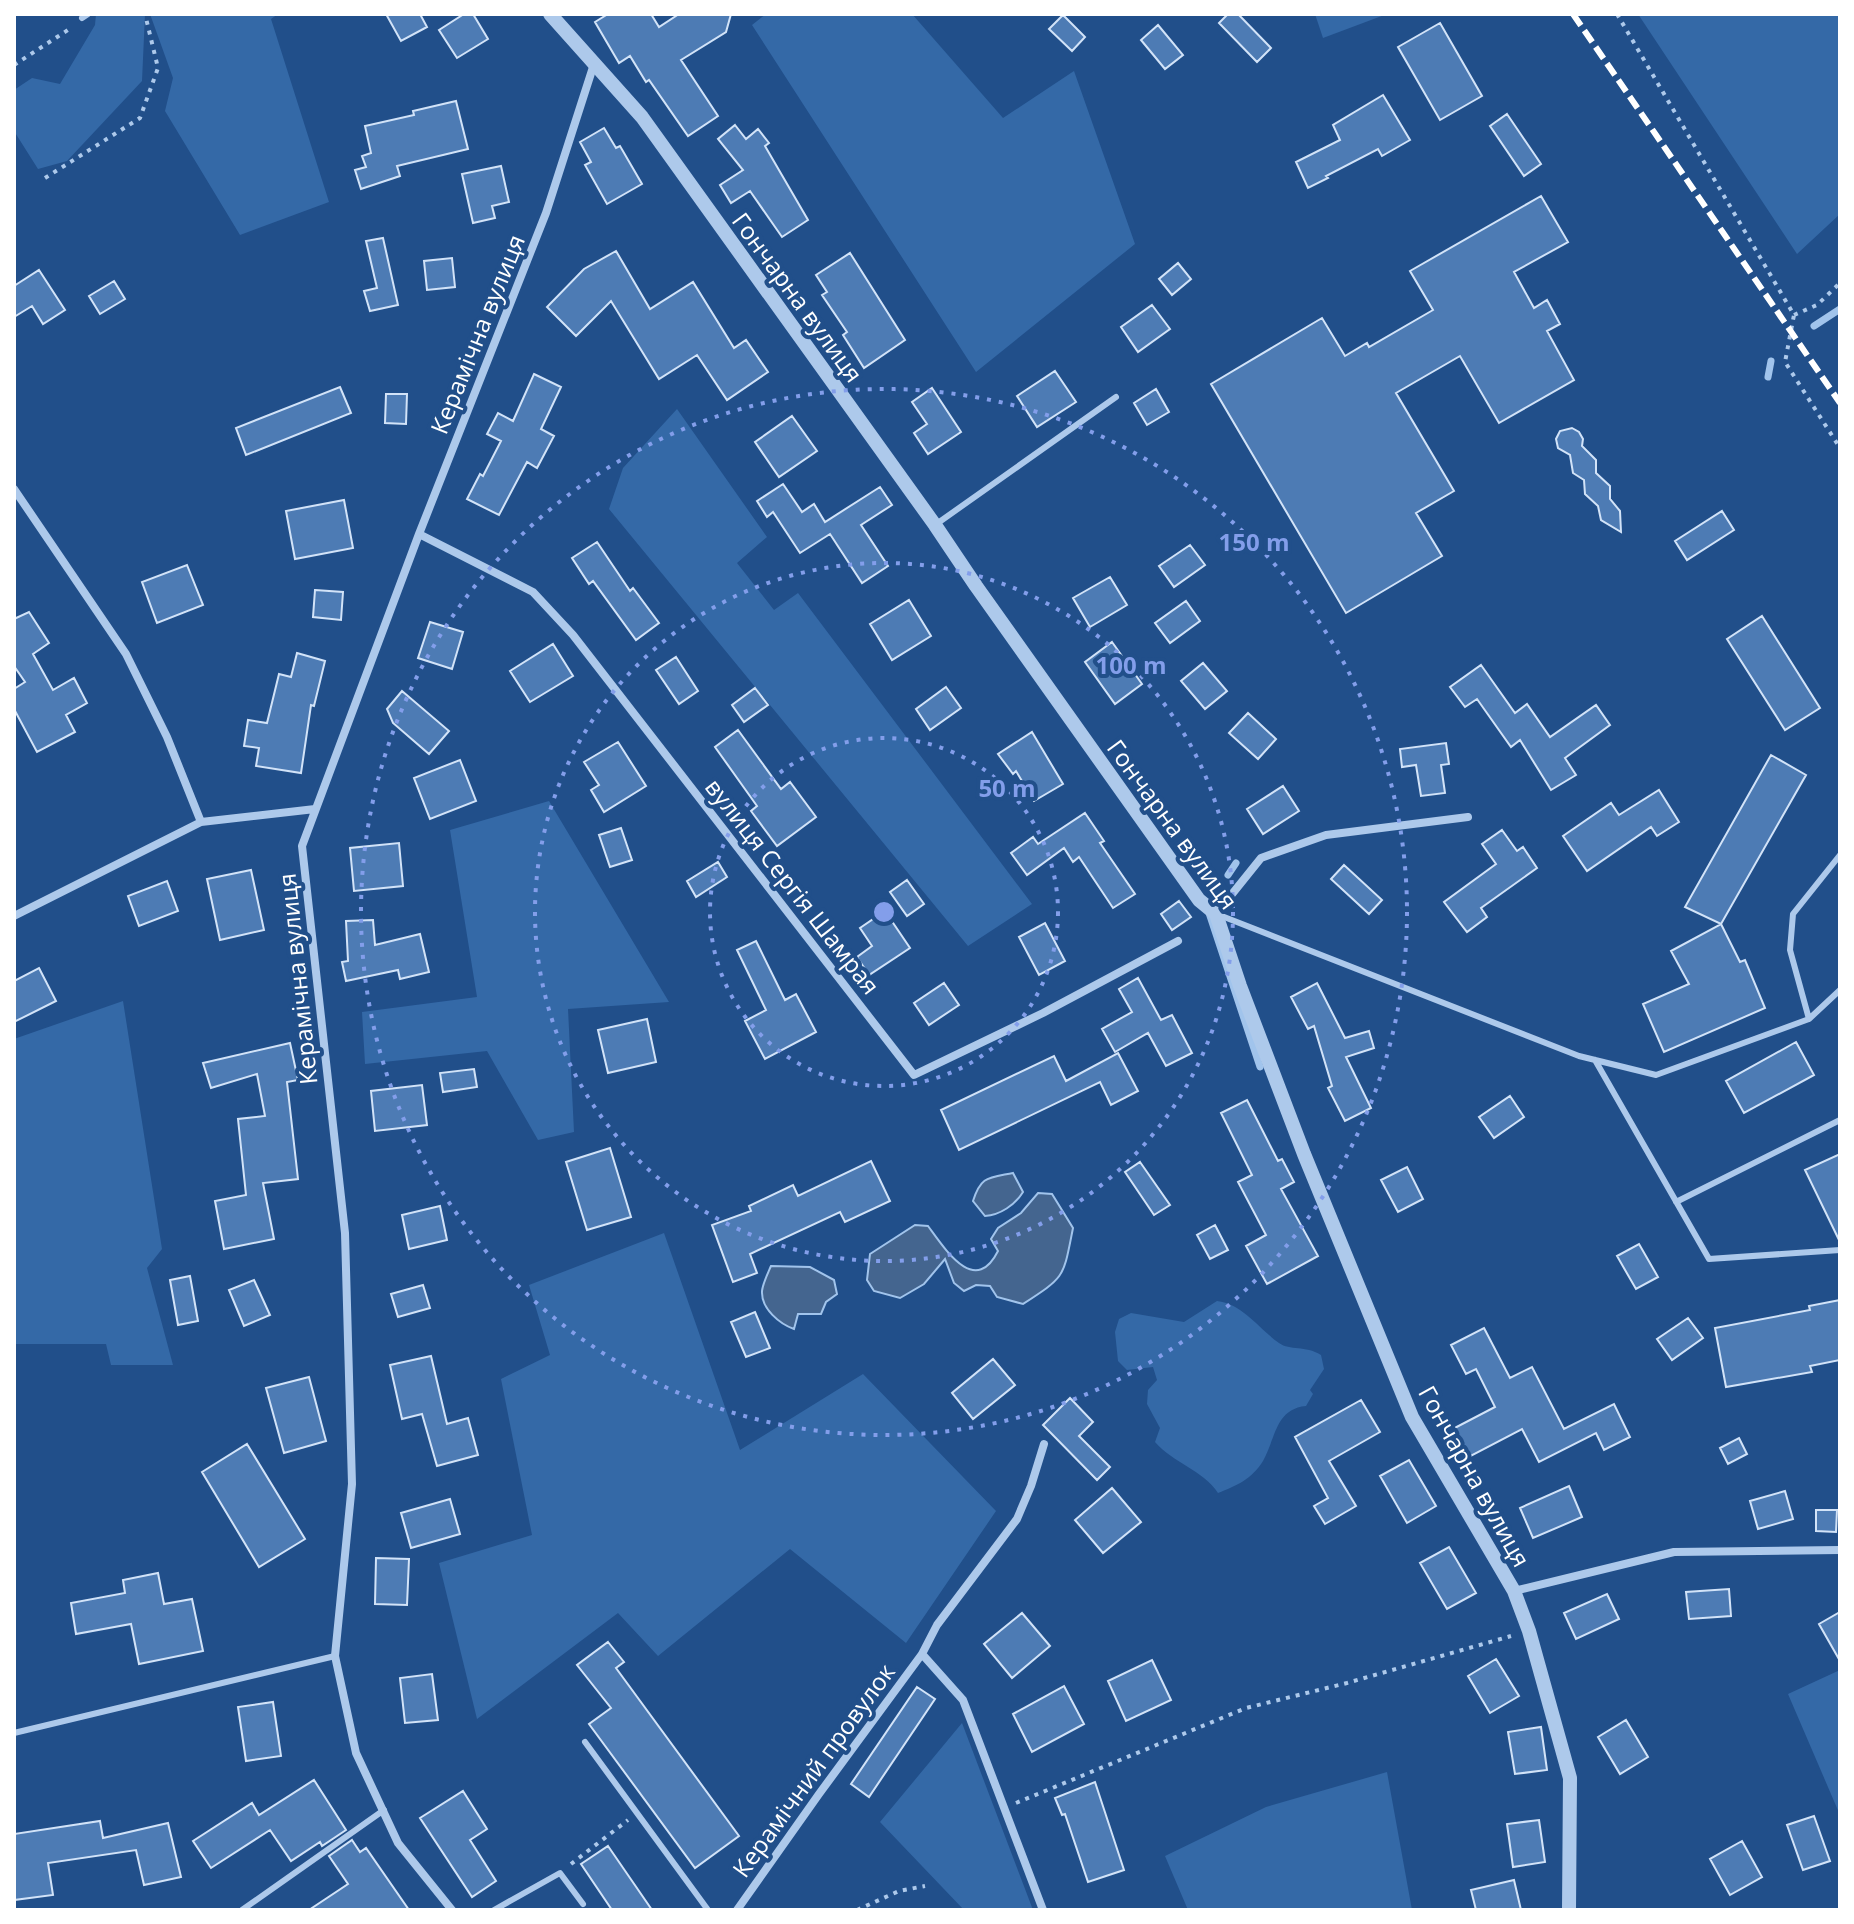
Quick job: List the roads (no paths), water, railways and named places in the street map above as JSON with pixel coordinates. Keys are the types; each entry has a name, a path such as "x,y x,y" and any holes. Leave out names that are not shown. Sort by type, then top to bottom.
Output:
{"street":[{"name":"Гончарна вулиця","path":"550,14 642,117 1199,900 1216,914 1304,1154 1412,1417 1514,1591 1529,1631 1570,1778 1569,1910"},
{"name":"Керамічна вулиця","path":"452,1910 398,1843 356,1753 335,1656 352,1484 345,1233 302,846 419,534 546,213 594,64"},
{"path":"14,489 126,654 167,737 201,822"},
{"name":"вулиця Сергія Шамрая","path":"419,534 533,592 563,624 914,1075 1043,1013 1178,941"},
{"path":"14,916 201,822 315,809"},
{"path":"1216,914 1261,858 1326,835 1468,817"},
{"name":"Керамічний провулок","path":"737,1910 922,1654 937,1625 1017,1519 1044,1444"},
{"path":"1514,1591 1674,1552 1840,1550"},
{"name":"Керамічний провулок","path":"922,1654 963,1700 1043,1910"}],"lane":[{"path":"935,525 1116,397"},
{"path":"1809,1019 1790,950 1793,914 1840,855"},
{"path":"1216,914 1565,1051 1656,1075 1809,1019 1840,990"},
{"path":"1595,1060 1709,1259 1840,1250"},
{"path":"1676,1202 1840,1120"},
{"path":"14,1733 335,1656"},
{"path":"585,1742 708,1910"},
{"path":"242,1910 384,1810"},
{"path":"494,1910 560,1873 583,1904"}],"waterway":[{"path":"1814,326 1840,309"},
{"path":"1768,377 1771,361"},
{"path":"1228,875 1236,863"},
{"path":"1209,913 1260,1067"}],"railway":[{"path":"1573,14 1840,403"}]}
